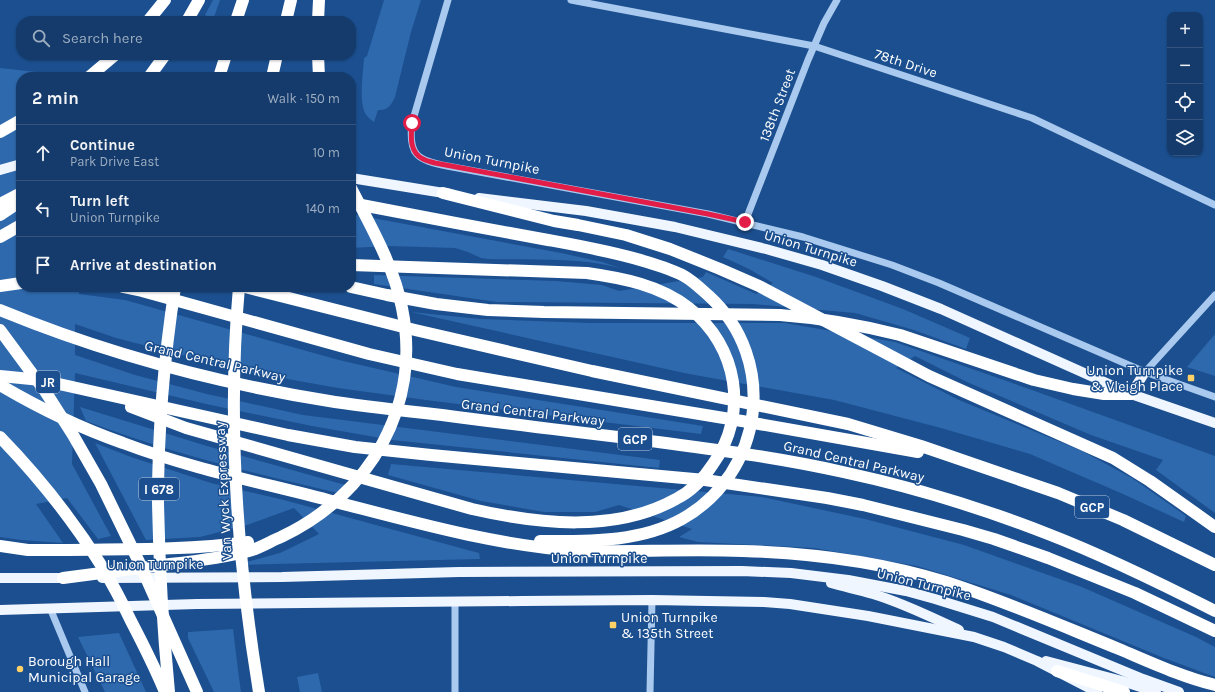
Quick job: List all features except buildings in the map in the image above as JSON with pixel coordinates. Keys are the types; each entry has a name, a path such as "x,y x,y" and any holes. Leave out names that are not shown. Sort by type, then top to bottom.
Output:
{"highway":[{"path":"152,16 165,0"},
{"path":"190,16 199,0"},
{"path":"287,16 291,0"},
{"path":"318,16 320,0"},
{"path":"95,72 109,60"},
{"path":"153,72 161,60"},
{"path":"221,72 224,60"},
{"path":"273,72 276,60"},
{"path":"318,60 319,72"},
{"path":"0,132 16,123"},
{"path":"443,193 554,221 602,230 648,242 708,264 759,286 900,361 953,387 1113,458 1150,481 1215,527"},
{"path":"0,194 16,199"},
{"path":"0,204 16,196"},
{"path":"63,578 205,560 250,551 312,520 332,506 349,490 365,471 375,457 387,434 399,404 406,371 407,340 402,306 397,289 382,250 356,198"},
{"path":"356,204 599,250 653,264 682,275 692,282 712,299 722,310 739,334 750,366 753,380 753,411 747,440 734,468 728,479 707,502 696,511 680,520 665,527 647,532 610,539 584,541 508,542"},
{"path":"0,216 16,205"},
{"path":"0,216 16,223"},
{"path":"0,237 16,228"},
{"path":"94,392 186,428 472,509 497,515 548,521 587,522 613,520 647,511 677,499 700,482 708,473 724,448 734,413 734,392 731,371 719,340 710,328 688,307 646,285 601,275 567,272 356,265"},
{"path":"0,286 16,284"},
{"path":"356,288 436,304 488,310 780,315 819,319 857,325 900,335 1034,380 1104,394 1131,394"},
{"path":"146,292 362,352 457,374 964,460"},
{"name":"I 678","path":"169,692 161,598 158,492 162,398 174,292"},
{"name":"Van Wyck Expressway","path":"239,292 234,372 234,438 241,549 247,608 259,692"},
{"name":"Grand Central Parkway","path":"265,292 415,330 578,367 848,424 921,446 1036,485 1123,520 1215,565"},
{"name":"Grand Central Parkway","path":"0,310 39,325 171,368 302,396 363,406 733,452 812,466 882,481 947,498 1048,534 1149,578 1215,611"},
{"path":"0,330 45,391 73,435 101,484 139,562 197,692"},
{"name":"JR","path":"0,376 41,380 94,392"},
{"path":"0,385 57,416 124,444 181,462 481,538 577,551 771,552 829,558 885,568 943,582 1032,613 1181,675 1215,685"},
{"path":"94,392 288,435 356,447 423,455 705,480 864,505 963,530 1042,555 1135,593 1215,631"},
{"path":"0,436 50,493 102,566 118,595 165,692"},
{"path":"0,546 28,550 50,550 223,546 254,542 281,536"},
{"path":"1057,671 1124,692"}],"main road":[{"path":"3,169 16,165"},
{"name":"Union Turnpike","path":"356,179 443,193 646,221 772,250 855,276 929,304 971,321 1131,394 1215,423"},
{"path":"1131,394 1145,372"},
{"name":"Union Turnpike","path":"0,578 185,578 466,572 742,571 791,573 848,580 893,588 935,599 993,617 1143,679 1179,692"},
{"path":"791,573 874,594 915,609 974,637 1019,653 1122,681 1156,692"},
{"path":"0,610 197,604 455,601 652,600 750,602 790,604 868,616 974,637"},
{"path":"1019,653 1097,692"}],"street":[{"name":"Union Turnpike","path":"448,0 412,123 411,133 413,149 417,155 424,160 447,166 708,214 803,237 847,250 926,278 1145,372 1215,397"},
{"name":"78th Drive","path":"570,0 814,46 1032,118 1215,205"},
{"name":"138th Street","path":"745,222 814,46 824,23 837,0"},
{"path":"1145,372 1215,295"},
{"path":"650,692 652,600"},
{"path":"455,601 455,692"},
{"path":"50,608 85,692"}],"shaded area":[{"path":"213,0 220,0 214,16 205,15"},
{"path":"384,0 421,0 411,32 395,97 387,108 384,110 378,110 374,122 365,113 362,101 364,58 367,56"},
{"path":"0,68 37,72 16,72 16,292 79,292 79,294 125,300 339,360 456,387 703,426 701,434 338,388 248,372 116,338 75,324 75,355 135,375 207,394 303,415 660,460 659,468 392,440 312,426 206,404 75,373 72,464 111,536 98,539 67,498 36,504 63,543 0,537"},
{"path":"356,215 561,253 602,262 620,268 588,262 537,259 488,259 481,258 455,248 388,246 356,248"},
{"path":"728,249 816,277 903,309 970,338 966,349 914,330 855,313 753,304 497,302 374,284 374,275 556,281 602,285 619,291 703,277 706,272 756,294 773,283 749,269 723,257"},
{"path":"411,312 480,319 590,323 785,323 895,342 1215,456 1215,513 1156,470 1163,460 1091,435 967,382 915,356 896,368 959,400 1082,451 1132,478 1186,516 1184,522 1030,454 941,428 834,400 684,373"},
{"path":"1215,334 1215,376 1187,367"},
{"path":"80,407 207,446 356,488 351,496 250,472 184,454 86,421"},
{"path":"95,443 131,457 211,483 284,500 479,553 480,559 236,565 280,553 319,534 294,508 247,525 200,537 146,540"},
{"path":"391,464 762,497 865,519 964,545 1082,587 1196,637 1215,647 1215,677 1164,658 1011,595 917,566 814,548 698,542 679,537 692,529 619,505 595,512 544,512 481,501 388,475"},
{"path":"233,629 241,692 214,692 188,638 188,632"},
{"path":"119,633 146,692 105,692 78,637"},
{"path":"318,673 322,692 300,692 297,677"}],"place":[{"name":"Union Turnpike & Vleigh Place","path":"1191,378"},
{"name":"Union Turnpike & 135th Street","path":"613,625"},
{"name":"Borough Hall Municipal Garage","path":"20,669"}],"route":[{"path":"412,123 411,140 413,149 417,155 424,160 745,222"}]}
